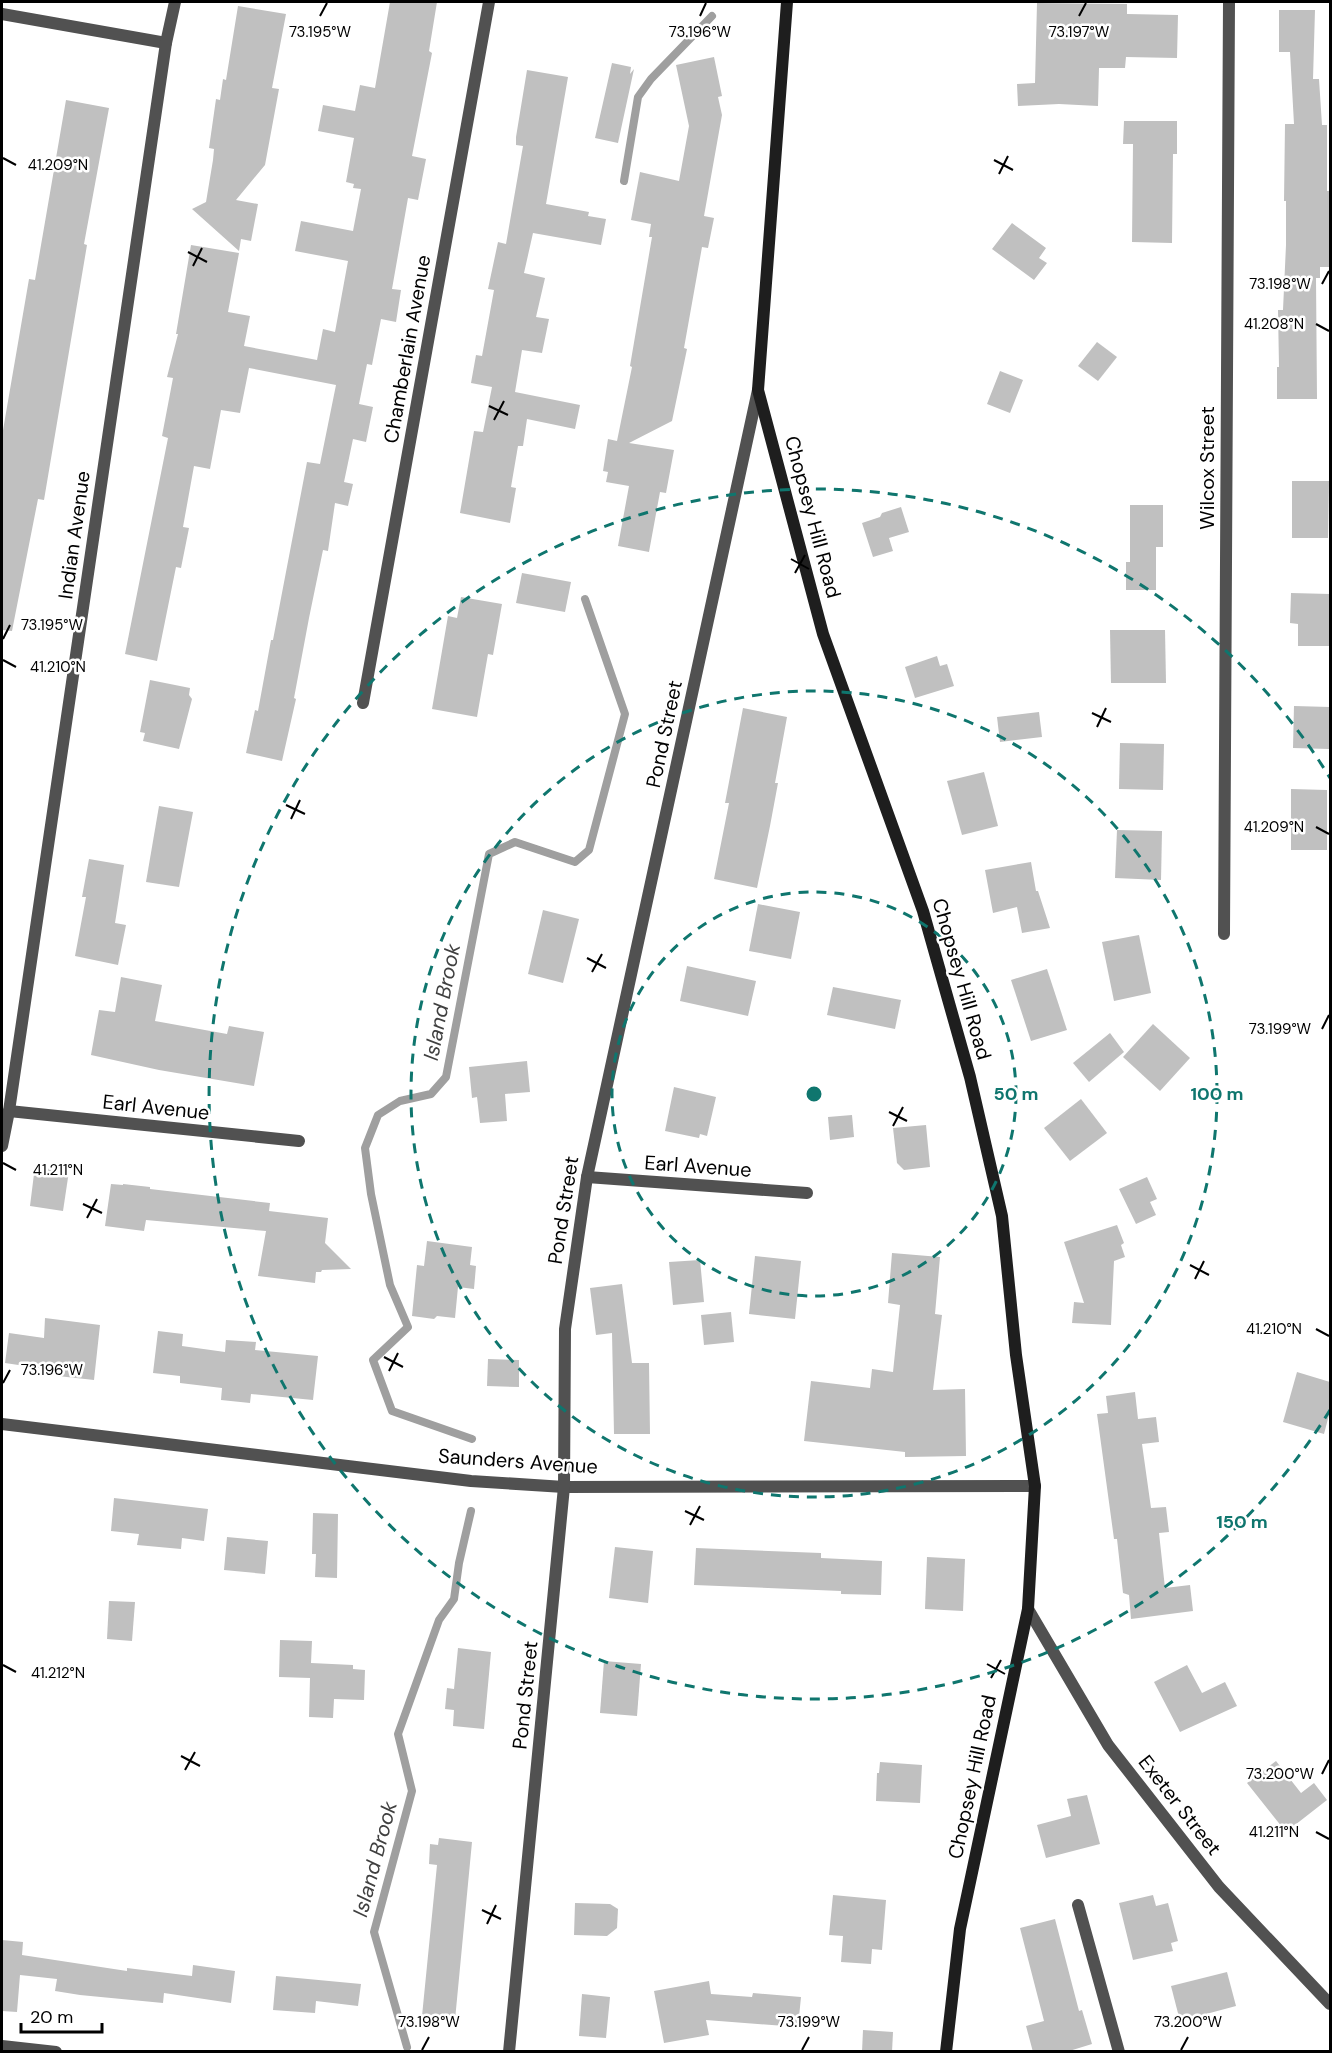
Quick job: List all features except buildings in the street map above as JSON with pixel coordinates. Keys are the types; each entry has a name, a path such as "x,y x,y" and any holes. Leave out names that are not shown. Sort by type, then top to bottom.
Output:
{"street":[{"name":"Indian Avenue","path":"2,1146 166,43 175,2"},
{"name":"Chamberlain Avenue","path":"363,703 489,2"},
{"name":"Chopsey Hill Road","path":"787,2 759,390 824,634 923,911 970,1077 1002,1216 1016,1355 1035,1486 1028,1609 960,1929 946,2052"},
{"name":"Wilcox Street","path":"1224,934 1229,2"},
{"path":"2,14 166,43"},
{"name":"Pond Street","path":"509,2052 564,1487 565,1329 587,1177 759,390"},
{"name":"Earl Avenue","path":"9,1111 299,1141"},
{"name":"Earl Avenue","path":"587,1177 807,1193"},
{"name":"Saunders Avenue","path":"2,1424 471,1481 564,1487 1035,1486"},
{"name":"Exeter Street","path":"1028,1609 1108,1745 1219,1887 1330,2004"},
{"path":"1078,1905 1119,2052"},
{"path":"2,2046 56,2052"}],"waterway":[{"name":"Island Brook","path":"624,181 638,97 651,79 712,16"},
{"name":"Island Brook","path":"472,1439 392,1411 373,1360 408,1327 390,1285 371,1194 365,1148 378,1115 400,1101 431,1094 446,1077 489,854 515,842 575,862 589,850 625,714 585,599"},
{"name":"Island Brook","path":"407,2047 374,1932 412,1791 398,1734 439,1620 454,1599 459,1563 471,1511"}]}
